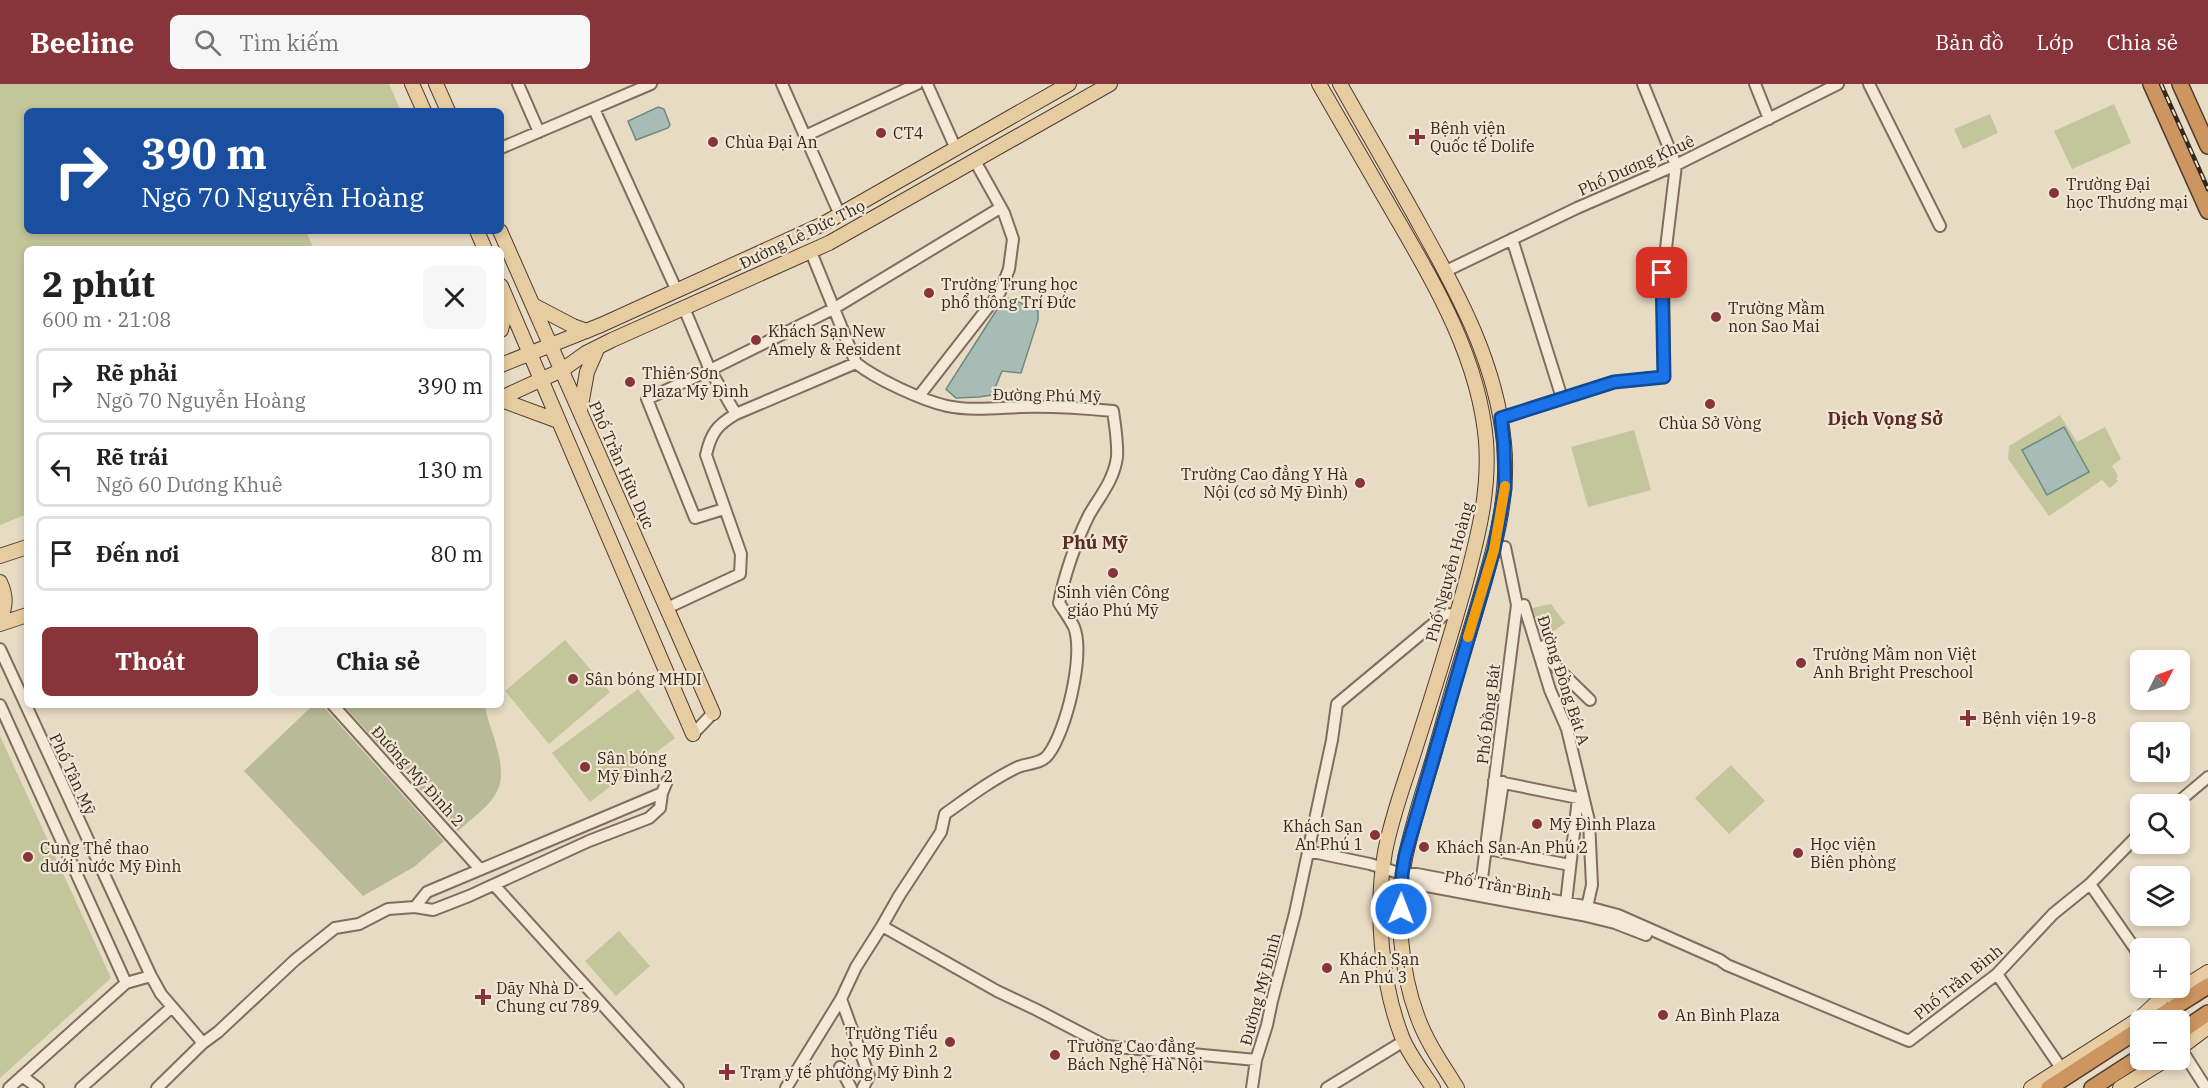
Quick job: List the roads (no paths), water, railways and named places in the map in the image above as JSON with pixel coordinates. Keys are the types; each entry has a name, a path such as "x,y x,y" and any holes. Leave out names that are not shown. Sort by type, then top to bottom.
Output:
{"highway":[{"path":"2151,84 2206,204"},
{"path":"2185,86 2208,146"},
{"path":"2167,1010 2208,986"},
{"path":"2190,1025 2208,1013"},
{"path":"2049,1088 2130,1033"},
{"path":"2092,1088 2130,1063"},
{"path":"2036,1088 2061,1068"}],"main road":[{"path":"412,84 423,108"},
{"path":"436,84 447,108"},
{"name":"Đường Lê Đức Thọ","path":"504,364 601,325 840,215 1069,84"},
{"name":"Đường Lê Đức Thọ","path":"504,398 562,370 603,344 811,252 1110,84"},
{"name":"Phố Nguyễn Hoàng","path":"1318,84 1384,197 1455,328 1476,384 1483,414 1487,469 1486,498 1481,526 1456,615 1399,797 1385,850 1383,868 1381,912 1389,994 1404,1041 1433,1088"},
{"path":"1340,84 1400,188 1468,314 1482,346 1501,418 1505,489 1494,550 1434,752 1402,874 1402,944 1410,995 1418,1020 1456,1088"},
{"name":"Phố Trần Hữu Dực","path":"501,234 713,713"},
{"path":"524,285 504,294 693,735"},
{"path":"533,305 587,331"},
{"path":"580,411 587,372 603,344 601,325"},
{"path":"504,400 558,421"},
{"path":"0,556 24,548"},
{"path":"0,582 5,594 5,605 0,618"},
{"path":"0,624 24,616"},
{"path":"2190,977 2208,966"},
{"path":"2157,1010 2169,996 2208,972"},
{"path":"2190,1043 2208,1027"},
{"path":"2031,1088 2061,1068 2130,1031"},
{"path":"2190,1046 2208,1035"},
{"path":"2120,1088 2149,1070"}],"street":[{"path":"518,84 539,132"},
{"path":"805,136 917,84"},
{"path":"927,84 956,149"},
{"path":"1501,418 1614,382 1664,377 1662,273 1676,165 1643,84"},
{"path":"1755,84 1769,119"},
{"name":"Phố Dương Khuê","path":"1446,271 1676,165 1838,84"},
{"path":"1869,84 1940,226"},
{"path":"786,85 805,136 840,215"},
{"path":"504,147 643,86"},
{"path":"594,109 676,289"},
{"path":"920,396 1000,292 1009,269 1013,238 975,161"},
{"path":"1384,197 1400,188"},
{"path":"724,509 695,518 647,399 833,309 1000,208"},
{"path":"1512,239 1562,398"},
{"path":"667,608 740,574 741,554 706,455 710,440 720,423 856,363 811,252"},
{"path":"684,308 710,370 736,414"},
{"name":"Đường Phú Mỹ","path":"856,363 867,371 946,406 977,410 1065,407 1113,411 1116,457 1110,483 1089,516 1063,583 1059,603 1074,628 1077,665 1063,724 1048,756 988,782 945,814 941,832 882,926"},
{"name":"Phố Đồng Bát","path":"1481,886 1499,782 1517,605 1505,547"},
{"name":"Đường Đồng Bát A","path":"1587,907 1592,885 1589,821 1567,729 1550,690 1527,605 1549,660 1590,700"},
{"name":"Đường Mỹ Đình","path":"882,926 997,991 1106,1047 1256,1060 1267,1025 1308,851 1337,704 1445,614 1456,615"},
{"name":"Phố Tân Mỹ","path":"0,649 24,701"},
{"path":"0,705 126,983"},
{"name":"Phố Tân Mỹ","path":"27,708 151,976 161,994 203,1043"},
{"name":"Đường Mỹ Đình 2","path":"336,708 479,868"},
{"path":"693,735 713,713"},
{"path":"2188,794 2208,777"},
{"path":"157,1088 203,1043 334,928 359,924 388,909 415,907 433,910 495,885 589,841 649,818 660,808 662,793 667,781"},
{"path":"1566,903 1578,798 1499,782 1493,850 1570,865"},
{"path":"415,907 427,892 479,868 662,793"},
{"name":"Phố Trần Bình","path":"1308,851 1402,874 1418,874 1618,915 1727,965 1909,1041 1997,974 2053,914 2090,884 2130,843"},
{"name":"Phố Trần Bình","path":"1402,874 1416,884 1615,923 1718,966 1727,965"},
{"path":"2090,884 2130,942"},
{"path":"495,885 678,1088"},
{"path":"786,1088 841,999 856,967 882,926"},
{"path":"1997,974 2061,1068"},
{"path":"9,1088 126,983 151,976"},
{"path":"841,999 869,1076 863,1088"},
{"path":"81,1088 172,1007"},
{"path":"1327,1088 1404,1041"},
{"path":"1252,1088 1256,1060"},
{"path":"2190,1064 2206,1088"},
{"path":"840,1067 851,1088"},
{"path":"22,1076 38,1088"}],"water":[{"path":"658,107 664,109 670,125 668,128 636,140 628,121"},
{"path":"1010,298 1038,311 1038,320 1021,373 1002,371 992,395 956,398 946,389 1003,300"},
{"path":"2064,427 2089,472 2047,495 2022,450"}],"railway":[{"path":"2161,84 2208,189"}],"place":[{"name":"CT4","path":"881,133"},
{"name":"Bệnh viện Quốc tế Dolife","path":"1417,137"},
{"name":"Chùa Đại An","path":"713,142"},
{"name":"Trường Đại học Thương mại","path":"2054,193"},
{"name":"Trường Trung học phổ thông Trí Đức","path":"929,293"},
{"name":"Trường Mầm non Sao Mai","path":"1716,317"},
{"name":"Khách Sạn New Amely & Resident","path":"756,340"},
{"name":"Thiên Sơn Plaza Mỹ Đình","path":"630,382"},
{"name":"Chùa Sở Vòng","path":"1710,404"},
{"name":"Trường Cao đẳng Y Hà Nội (cơ sở Mỹ Đình)","path":"1360,483"},
{"name":"Sinh viên Công giáo Phú Mỹ","path":"1113,573"},
{"name":"Trường Mầm non Việt Anh Bright Preschool","path":"1801,663"},
{"name":"Sân bóng MHDI","path":"573,679"},
{"name":"Bệnh viện 19-8","path":"1968,718"},
{"name":"Sân bóng Mỹ Đình 2","path":"585,767"},
{"name":"Mỹ Đình Plaza","path":"1537,824"},
{"name":"Khách Sạn An Phú 1","path":"1375,835"},
{"name":"Khách Sạn An Phú 2","path":"1424,847"},
{"name":"Học viện Biên phòng","path":"1798,853"},
{"name":"Cung Thể thao dưới nước Mỹ Đình","path":"28,857"},
{"name":"Khách Sạn An Phú 3","path":"1327,968"},
{"name":"Dãy Nhà D - Chung cư 789","path":"483,997"},
{"name":"An Bình Plaza","path":"1663,1015"},
{"name":"Trường Tiểu học Mỹ Đình 2","path":"950,1042"},
{"name":"Trường Cao đẳng Bách Nghệ Hà Nội","path":"1055,1055"},
{"name":"Trạm y tế phường Mỹ Đình 2","path":"727,1072"}],"district":[{"name":"Dịch Vọng Sở","path":"1885,419"},
{"name":"Phú Mỹ","path":"1095,543"}]}
